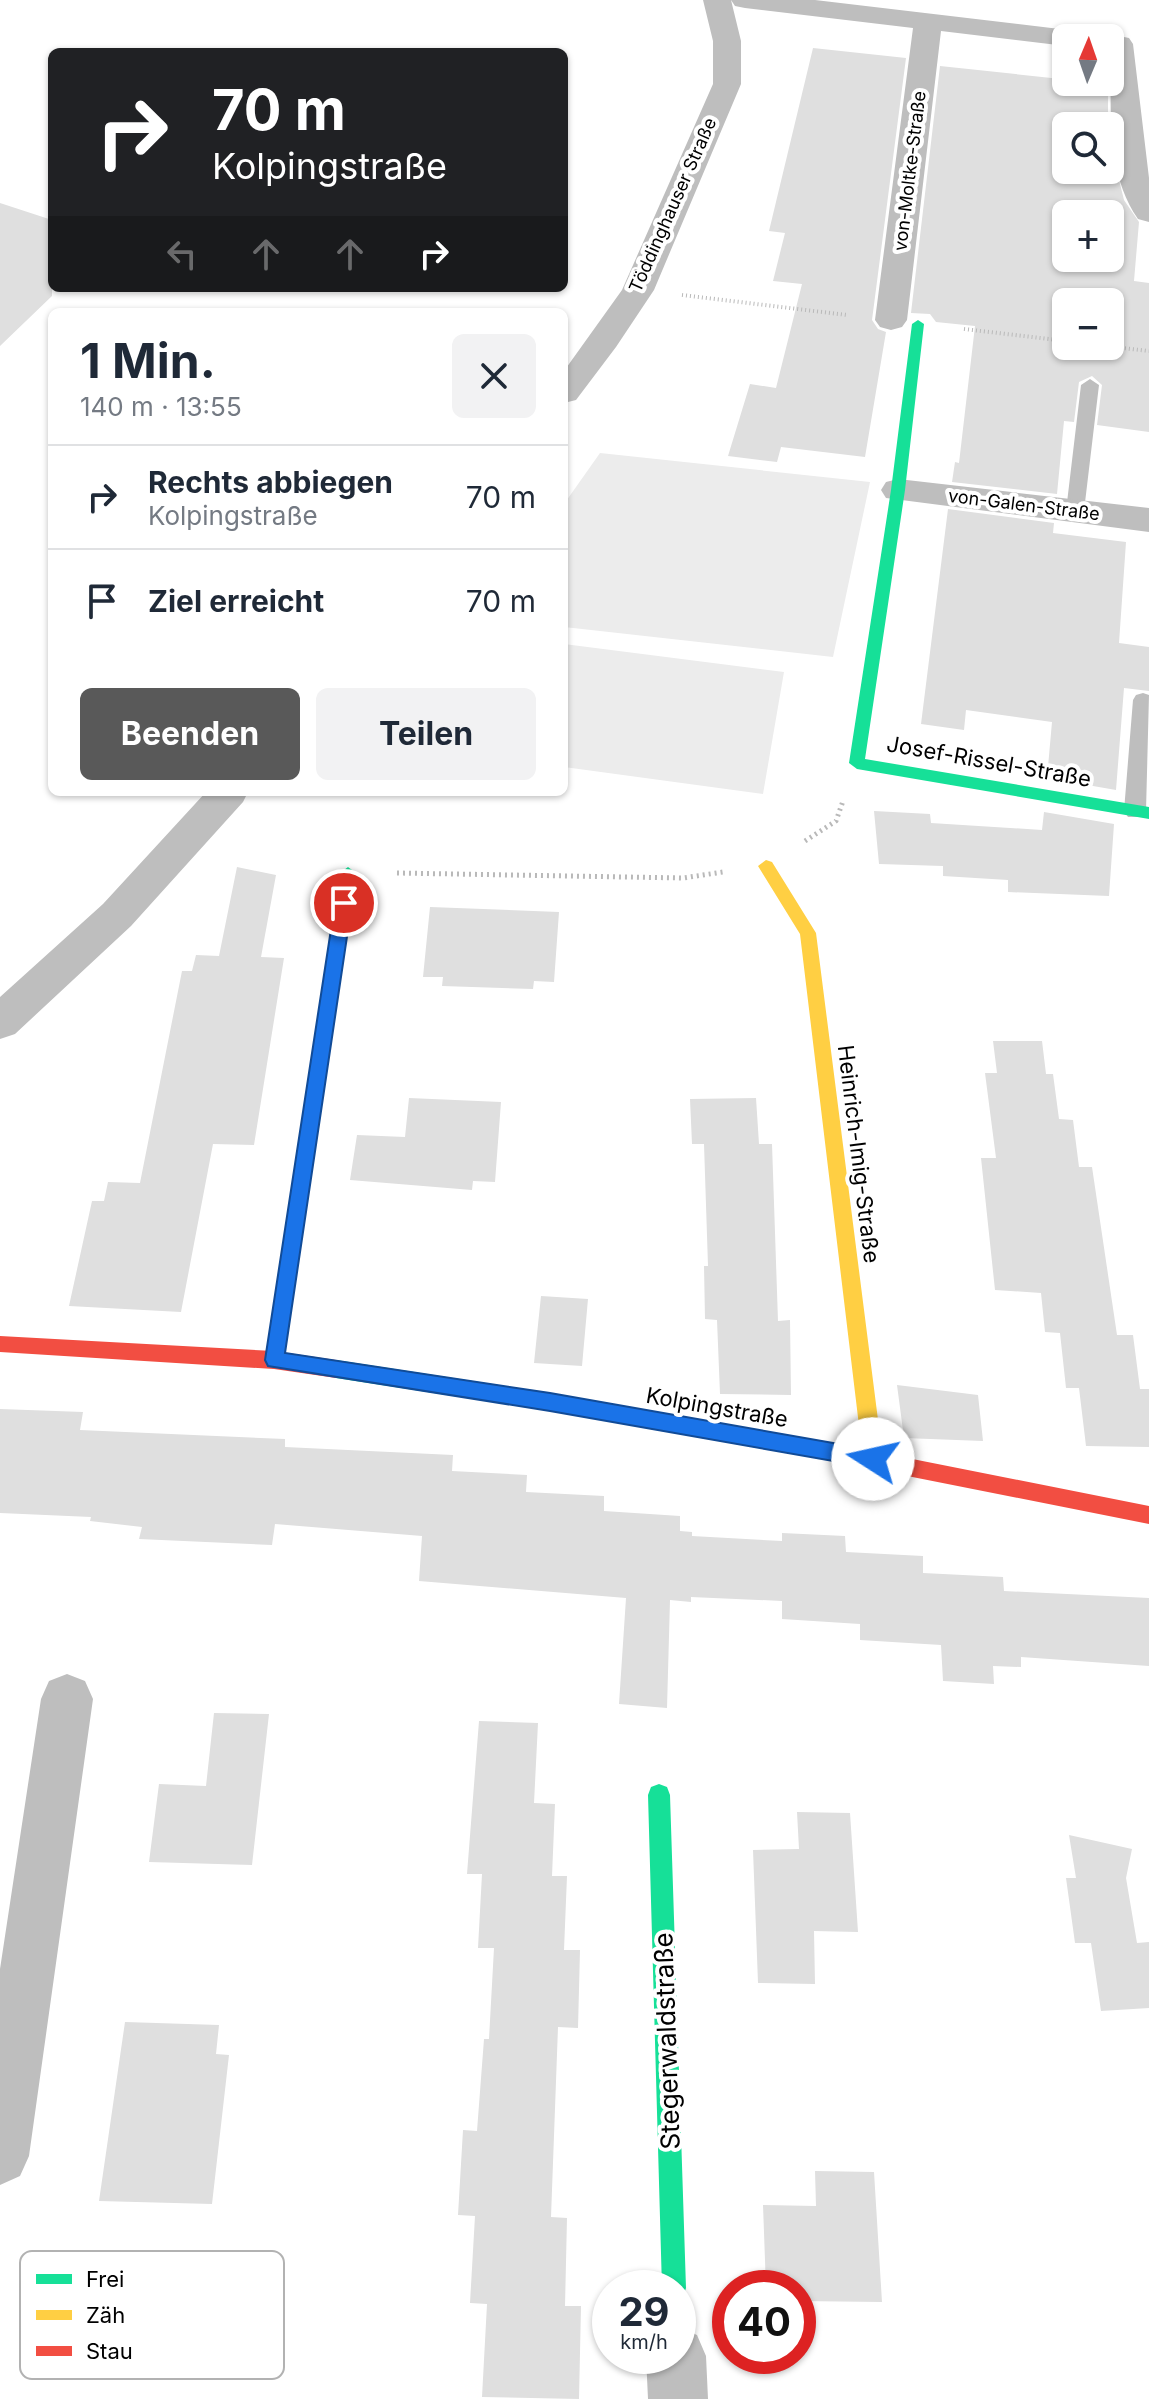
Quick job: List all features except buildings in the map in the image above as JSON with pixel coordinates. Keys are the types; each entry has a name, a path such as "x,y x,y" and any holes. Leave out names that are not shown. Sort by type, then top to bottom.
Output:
{"street":[{"name":"Töddinghauser Straße","path":"568,388 638,290 727,84 730,53 717,0"},
{"path":"745,0 1052,36"},
{"name":"von-Moltke-Straße","path":"904,322 928,22"},
{"path":"1124,44 1149,47"},
{"path":"1122,96 1132,173 1149,213"},
{"name":"Josef-Rissel-Straße","path":"904,322 898,490 857,763 1142,812"},
{"name":"von-Galen-Straße","path":"898,490 1149,520"},
{"path":"0,1022 117,915 225,796"},
{"name":"Heinrich-Imig-Straße","path":"766,866 808,933 873,1459"},
{"path":"274,1360 348,873"},
{"name":"Kolpingstraße","path":"0,1344 274,1360 550,1402 873,1459 1149,1515"},
{"path":"0,2156 67,1699"},
{"name":"Stegerwaldstraße","path":"659,1795 673,2270"},
{"path":"677,2374 678,2399"}],"lane":[{"path":"1075,511 1090,385"},
{"path":"1142,812 1143,700"}],"path":[{"path":"1124,348 1149,351"},
{"path":"348,873 683,878 766,866 836,821 857,763"}],"shaded area":[{"path":"600,453 870,482 833,657 568,627 568,498"},
{"path":"568,645 784,672 763,794 568,768"}],"traffic: fast":[{"path":"918,324 898,490 857,763 1149,813"},
{"path":"274,1360 348,873"},
{"path":"336,1369 550,1402 832,1452"},
{"path":"659,1795 673,2270"}],"traffic: slow":[{"path":"766,866 808,933 873,1459"}],"traffic: jam":[{"path":"0,1344 274,1360 336,1369"},
{"path":"832,1452 1149,1515"}],"route":[{"path":"344,903 274,1360 550,1402 873,1459"}]}
